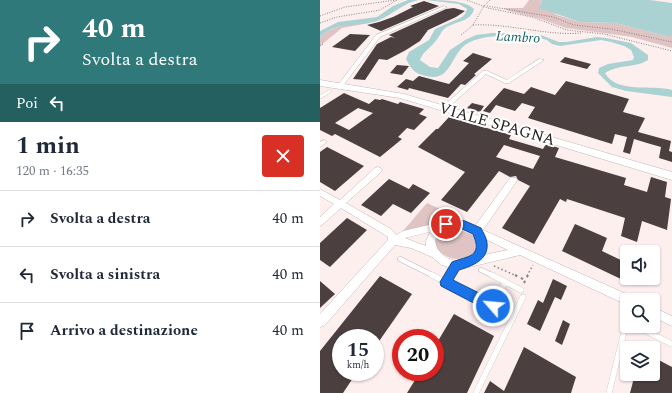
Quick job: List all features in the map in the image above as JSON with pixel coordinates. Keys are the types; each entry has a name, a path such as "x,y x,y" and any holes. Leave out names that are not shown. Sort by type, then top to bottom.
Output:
{"street":[{"path":"340,86 378,36 445,7"},
{"path":"443,109 485,72 507,82 541,60"},
{"name":"VIALE SPAGNA","path":"323,86 340,86 384,92 672,176"},
{"path":"320,222 378,170"},
{"path":"477,231 513,180"},
{"path":"320,192 388,232 392,236 393,241"},
{"path":"320,322 393,241 403,235 454,223 462,224 620,297"},
{"path":"434,254 430,244 432,234 446,224"},
{"path":"470,262 480,254 482,248 482,243 477,231"},
{"path":"393,241 401,240 410,243 456,265 521,251"},
{"path":"660,315 672,321"}],"lane":[{"path":"320,97 323,86"},
{"path":"400,259 508,315"},
{"path":"445,282 456,265"},
{"path":"481,270 521,290"},
{"path":"493,306 505,282"},
{"path":"476,393 523,297"},
{"path":"609,393 624,333"},
{"path":"650,333 672,344"}],"path":[{"path":"320,16 345,6 397,0"},
{"path":"320,23 337,17 380,10 397,0"},
{"path":"467,0 484,6 532,17 562,29 585,33"},
{"path":"461,35 473,25 484,6 490,0"},
{"path":"484,6 546,16 574,25 611,29 655,40 672,42"},
{"path":"473,25 492,24 508,28 568,34 604,34 625,38 672,51"},
{"path":"483,260 525,280"}],"shaded area":[{"path":"529,0 542,0 540,4 557,15 580,22 615,23 666,36 672,36 672,48 632,37 566,28 503,8 523,8"},
{"path":"353,23 369,23 342,28 320,46 320,37 327,31"},
{"path":"427,203 460,218 403,231"},
{"path":"454,227 473,235 476,239 475,251 466,258 455,259 449,257 444,255 436,247 436,239 440,233 446,229"}],"water":[{"path":"408,0 419,0 409,3 377,21 341,26 334,28 320,37 320,31 338,22 377,17 393,6"},
{"path":"426,0 459,2 474,9 469,17 443,30 423,55 420,60 430,67 438,68 450,50 476,35 492,33 538,34 559,42 597,37 606,38 631,43 648,55 648,60 638,64 616,68 605,73 610,80 617,84 626,86 664,88 672,90 672,97 626,91 612,87 598,73 599,68 608,64 633,60 634,57 631,50 624,46 601,40 560,46 540,38 505,36 487,37 470,42 463,46 447,71 441,75 435,77 419,74 412,68 406,59 409,52 429,40 435,29 462,17 467,9 459,4"},
{"path":"542,0 650,0 672,3 672,36 666,36 615,23 580,22 539,8"}],"building":[{"path":"424,1 439,6 381,31 367,25 393,17 413,7 410,6"},
{"path":"454,8 465,11 456,17 428,30 420,41 406,50 387,60 379,59 365,80 353,79 377,44 391,37 395,38 389,35 446,9"},
{"path":"350,34 370,35 355,51 332,47"},
{"path":"473,53 492,59 474,74 476,75 465,85 461,84 448,98 409,88 408,90 397,87 406,79 413,81 419,76 449,84 469,63 463,61"},
{"path":"565,57 591,64 587,69 560,62"},
{"path":"397,65 409,66 402,75 390,73"},
{"path":"566,81 629,99 623,112 645,118 638,132 671,141 669,151 672,152 672,162 659,158 661,147 634,139 630,154 623,152 627,137 615,134 612,144 528,118 535,107 522,103 515,111 496,105 490,113 483,111 504,88 524,94 531,87 555,95"},
{"path":"344,93 369,104 375,99 382,99 398,104 400,102 424,109 419,114 427,117 414,130 407,128 398,137 402,139 380,157 335,134 332,136 320,130 320,108","holes":["358,108 373,113 349,130 335,123"]},
{"path":"472,103 484,106 480,112 467,108"},
{"path":"449,117 511,135 509,139 543,149 546,144 559,148 555,157 626,178 624,185 647,192 651,177 667,182 665,197 671,199 667,230 642,221 637,242 621,236 625,218 567,199 566,202 560,199 534,244 502,228 530,186 518,180 516,176 510,177 499,171 467,212 441,200 465,172 418,147 436,129 438,129","holes":["504,145 540,156 533,169 496,157"]},
{"path":"327,147 364,166 335,191 320,182 320,152"},
{"path":"389,179 409,189 413,184 430,193 411,213 393,204 381,216 361,205"},
{"path":"347,218 367,230 330,267 320,260 320,243"},
{"path":"575,224 607,238 602,251 620,260 620,279 562,251"},
{"path":"380,276 412,294 384,334 384,329 338,329"},
{"path":"553,279 567,286 561,300 555,297 540,331 527,324 538,300 543,303"},
{"path":"320,281 335,294 320,308"},
{"path":"454,314 494,336 467,393 407,393 414,381 444,381 444,331"},
{"path":"563,320 570,324 562,345 555,341"},
{"path":"332,336 332,381 351,381 343,393 320,393 320,351"},
{"path":"524,347 576,377 571,393 484,393 490,381 504,391"},
{"path":"660,361 672,367 672,393 630,393 633,381 660,381"}],"route":[{"path":"446,224 462,224 477,231 480,236 482,248 476,259 462,265 456,265 445,282 493,306"}],"water label":[{"name":"Lambro","path":"518,37"}]}
